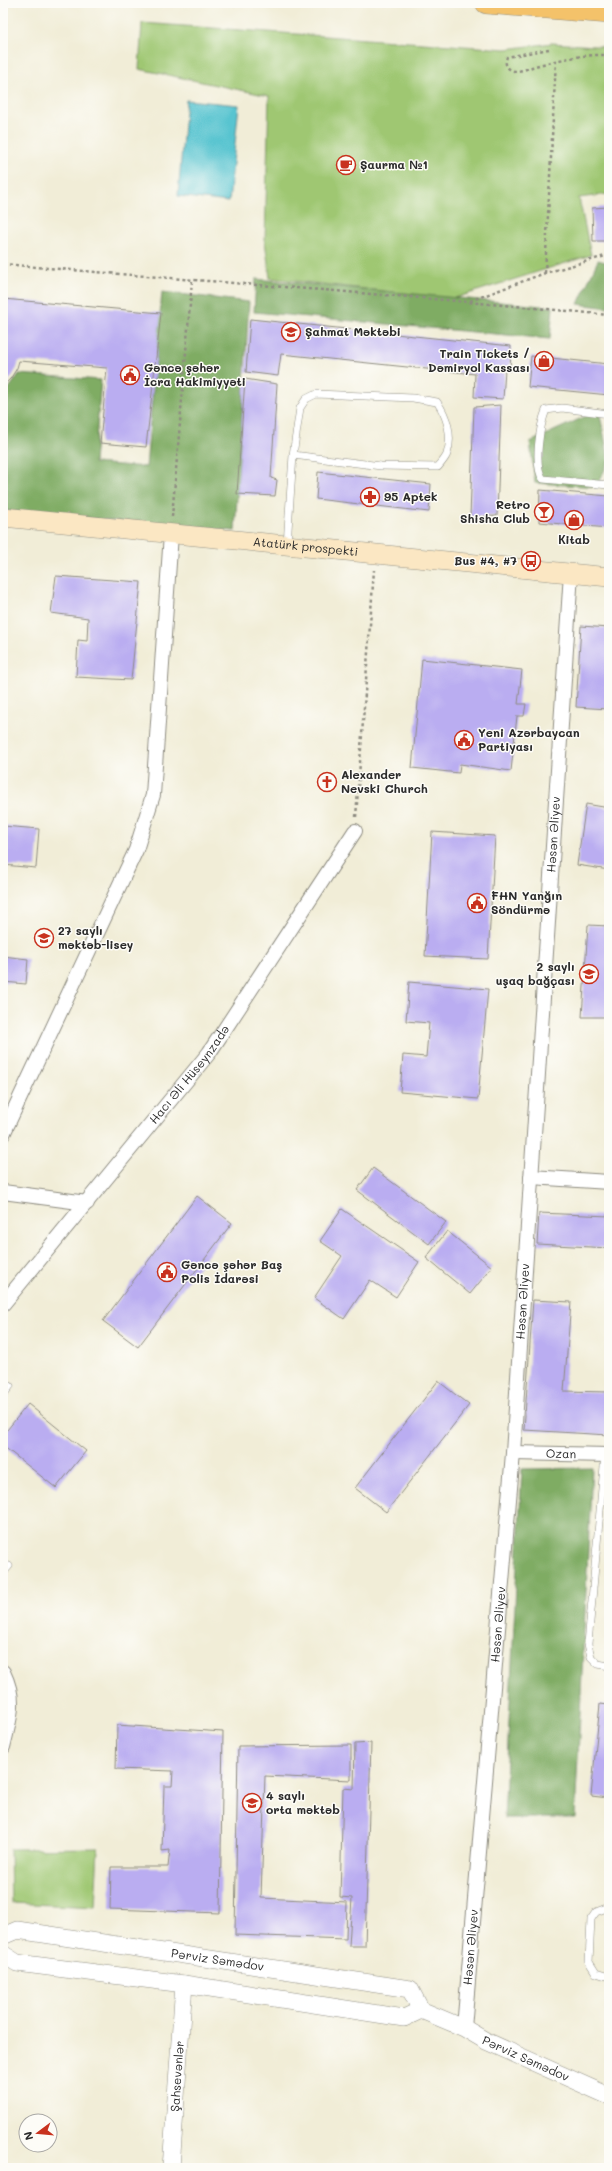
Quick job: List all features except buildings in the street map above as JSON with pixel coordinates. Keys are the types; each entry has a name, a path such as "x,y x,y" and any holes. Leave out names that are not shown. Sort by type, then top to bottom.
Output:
{"main road":[{"path":"486,3 547,5 609,13"},
{"name":"Atatürk prospekti","path":"3,517 609,577"}],"street":[{"path":"3,1134 136,850 153,794 171,534"},
{"name":"Həsən Əliyev","path":"464,2028 512,1453 571,573"},
{"name":"Hacı Əli Hüseynzadə","path":"3,1304 210,1053 355,830"},
{"path":"531,1177 609,1182"},
{"path":"3,1192 87,1203"},
{"name":"Ozan","path":"512,1453 607,1455"},
{"path":"3,1672 11,1687 12,1708 3,1747"},
{"name":"Pərviz Səmədov","path":"3,1936 17,1930 410,1989 421,2010 464,2028 486,2041 609,2096"},
{"path":"3,1954 17,1962 184,1984 404,2018 421,2010"},
{"name":"Şahsevənlər","path":"171,2168 184,1984"}],"lane":[{"path":"287,545 293,455 300,408 306,399 316,394 413,398 437,402 446,414 449,433 447,454 438,467 381,466 293,455"},
{"path":"609,414 562,408 546,410 540,424 538,456 539,474 543,479 609,485"},
{"path":"3,1394 10,1386"},
{"path":"607,1455 588,1644 591,1657 598,1664 609,1666"},
{"path":"3,1573 9,1566"},
{"path":"609,1908 596,1912 591,1919 589,1962 596,1973 609,1977"}],"path":[{"path":"549,49 507,57 505,62 506,67 512,71 521,71 556,60 609,55"},
{"path":"545,273 556,60"},
{"path":"470,302 545,273 609,255"},
{"path":"3,264 192,281 470,302 609,315"},
{"path":"171,534 192,281"},
{"path":"355,830 375,554"}],"green space":[{"path":"142,23 506,49 552,43 609,47 609,194 579,198 591,255 452,299 270,278 265,241 269,96 139,69"},
{"path":"598,260 609,263 609,308 578,304"},
{"path":"256,279 553,307 550,339 254,312"},
{"path":"162,292 249,302 235,531 3,511 3,397 19,374 101,380 94,463 146,467"},
{"path":"599,410 609,460 597,487 535,483 530,442"},
{"path":"592,1468 575,1818 504,1818 522,1469"},
{"path":"98,1848 95,1907 11,1903 10,1849"}],"water":[{"path":"186,100 239,105 229,202 178,196"}],"place":[{"name":"Şaurma №1","path":"346,165"},
{"name":"Şahmat Məktəbi","path":"291,332"},
{"name":"Train Tickets / Dəmiryol Kassası","path":"544,361"},
{"name":"Gəncə şəhər İcra Hakimiyyəti","path":"130,375"},
{"name":"95 Aptek","path":"370,497"},
{"name":"Retro Shisha Club","path":"544,512"},
{"name":"Кitab","path":"574,520"},
{"name":"Bus #4, #7","path":"531,561"},
{"name":"Yeni Azərbaycan Partiyası","path":"464,740"},
{"name":"Alexander Nevski Church","path":"327,782"},
{"name":"FHN Yanğın Söndürmə","path":"477,903"},
{"name":"27 saylı məktəb-lisey","path":"44,938"},
{"name":"2 saylı uşaq bağçası","path":"589,974"},
{"name":"Gəncə şəhər Baş Polis İdarəsi","path":"167,1272"},
{"name":"4 saylı orta məktəb","path":"252,1803"}]}
